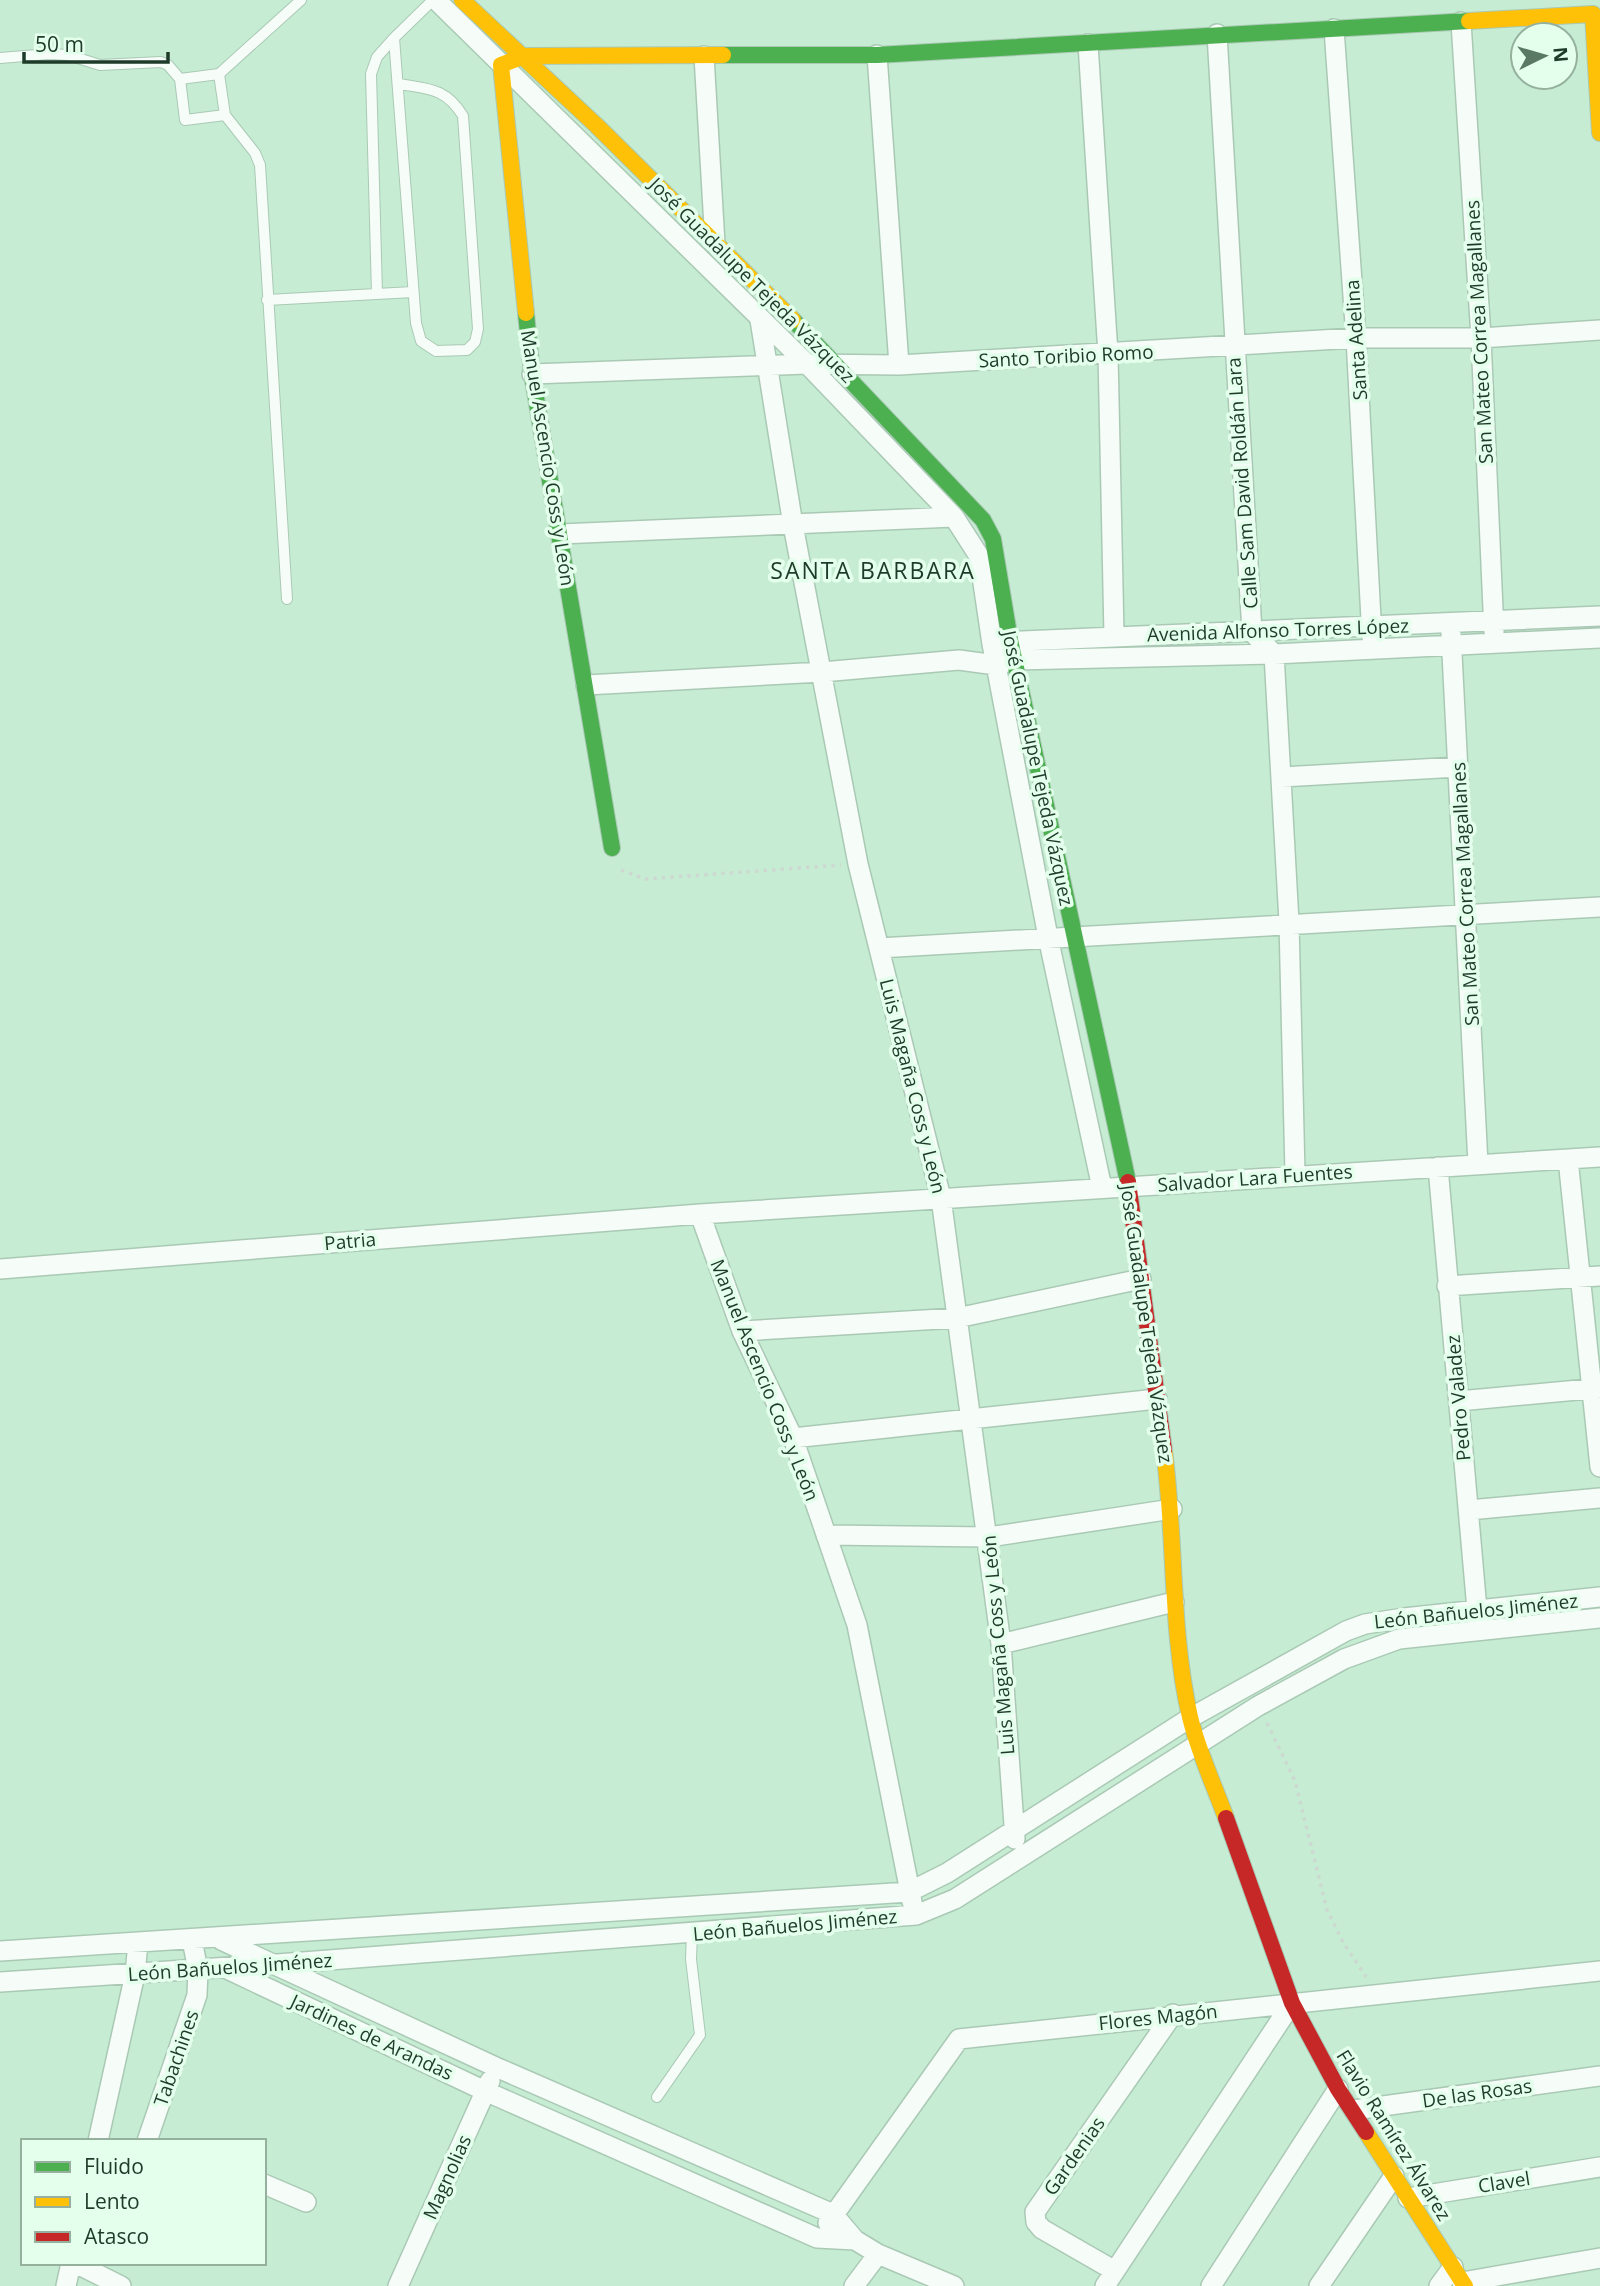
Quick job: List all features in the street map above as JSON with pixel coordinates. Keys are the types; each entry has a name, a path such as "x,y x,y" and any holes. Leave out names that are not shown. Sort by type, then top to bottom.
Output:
{"street":[{"name":"José Guadalupe Tejeda Vázquez","path":"435,0 807,365 954,517 979,556 1005,662 1048,937 1102,1188"},
{"name":"José Guadalupe Tejeda Vázquez","path":"462,0 524,56 840,366 983,520 993,539 1001,642"},
{"path":"501,65 524,56 877,55 1593,14 1600,133"},
{"name":"San Mateo Correa Magallanes","path":"1461,22 1481,338 1494,643"},
{"name":"Santa Adelina","path":"1334,29 1356,338 1373,650"},
{"name":"Calle Sam David Roldán Lara","path":"1217,34 1251,632 1274,654"},
{"path":"1088,44 1108,354 1114,635"},
{"path":"877,55 899,365"},
{"path":"704,56 715,244"},
{"name":"Manuel Ascencio Coss y León","path":"501,65 532,374 612,848"},
{"name":"Luis Magaña Coss y León","path":"760,320 765,367 793,525 858,864 941,1198 989,1537 1001,1644 1017,1859"},
{"name":"Santo Toribio Romo","path":"532,374 807,365 899,365 1356,338 1481,338 1600,330"},
{"path":"560,534 954,517"},
{"name":"Avenida Alfonso Torres López","path":"959,660 1001,642 1114,635 1372,628 1600,616"},
{"name":"San Mateo Correa Magallanes","path":"1451,624 1478,1164"},
{"name":"Avenida Alfonso Torres López","path":"586,685 822,672 959,660 1005,662 1274,654 1600,638"},
{"path":"1274,654 1289,922 1295,1174"},
{"name":"José Guadalupe Tejeda Vázquez","path":"1005,662 1073,935 1129,1187 1172,1509 1174,1602 1190,1718 1198,1744"},
{"path":"1282,778 1458,767"},
{"path":"879,948 1289,922 1600,907"},
{"name":"Salvador Lara Fuentes","path":"700,1214 1295,1174 1600,1157"},
{"path":"1568,1159 1579,1277 1596,1388 1600,1467"},
{"name":"Pedro Valadez","path":"1438,1167 1478,1619"},
{"name":"Manuel Ascencio Coss y León","path":"700,1214 742,1331 793,1438 857,1625 909,1892 916,1914"},
{"name":"Patria","path":"0,1269 700,1214"},
{"path":"1447,1286 1600,1276"},
{"path":"742,1331 957,1318 1141,1279"},
{"path":"1459,1401 1596,1388"},
{"path":"793,1438 972,1421 1157,1399"},
{"path":"1469,1510 1600,1498"},
{"path":"826,1535 989,1537 1172,1509"},
{"name":"León Bañuelos Jiménez","path":"0,1982 692,1934 916,1914 955,1899 1258,1706 1344,1659 1399,1639 1478,1619 1600,1597"},
{"path":"1001,1644 1174,1602"},
{"name":"León Bañuelos Jiménez","path":"0,1951 909,1892 947,1873 1190,1718 1365,1623 1600,1618"},
{"path":"1365,1623 1376,1646"},
{"name":"Flavio Ramírez Álvarez","path":"1198,1744 1292,2003 1338,2088 1460,2278"},
{"path":"216,1938 223,1967"},
{"name":"Jardines de Arandas","path":"216,1938 498,2068 834,2214 855,2240 878,2254 954,2286"},
{"name":"Tabachines","path":"153,2139 197,1995 198,1970 192,1940"},
{"path":"98,2139 135,1974 138,1943"},
{"name":"Jardines de Arandas","path":"223,1967 485,2091 817,2238 855,2240"},
{"name":"Flores Magón","path":"817,2238 959,2039 1173,2014 1367,1998 1600,1971"},
{"name":"Gardenias","path":"1173,2014 1035,2212 1036,2222 1042,2229 1110,2278 1292,2003"},
{"path":"399,2048 410,2027"},
{"name":"Magnolias","path":"398,2286 485,2091 498,2068"},
{"name":"De las Rosas","path":"1354,2110 1600,2076"},
{"path":"1211,2286 1338,2088"},
{"name":"Clavel","path":"1408,2198 1600,2166"},
{"path":"1319,2286 1394,2176"},
{"path":"266,2185 306,2202"},
{"path":"855,2286 878,2254"},
{"path":"1439,2286 1460,2278 1600,2258"},
{"path":"66,2286 72,2265"},
{"path":"78,2265 121,2286"}],"lane":[{"path":"180,79 219,74 301,0"},
{"path":"377,294 371,74 377,58 394,38 435,0"},
{"path":"394,38 413,292 421,341 436,351 467,350 475,342 478,329 463,116 453,99 438,91 399,84"},
{"path":"0,58 49,54 68,55 100,65 161,62 168,65 180,79 185,120 225,115"},
{"path":"219,74 225,115 255,153 260,165 287,599"},
{"path":"267,300 413,292"},
{"path":"657,2097 700,2035 691,1959 692,1934"}],"path":[{"path":"612,848 622,873 645,879 858,864"},
{"path":"1258,1706 1295,1781 1327,1910 1343,1942 1366,1973 1367,1998"}],"traffic: fast":[{"path":"723,55 877,55 1469,21"},
{"path":"526,313 532,374 612,848"},
{"path":"793,320 983,520 993,539 1010,640 1128,1182"}],"traffic: slow":[{"path":"462,0 597,126 793,320"},
{"path":"1469,21 1593,14 1600,133"},
{"path":"526,313 501,65 524,56 723,55"},
{"path":"1164,1450 1176,1618 1184,1684 1197,1742 1226,1818"},
{"path":"1366,2132 1465,2286"}],"traffic: jam":[{"path":"1128,1182 1164,1450"},
{"path":"1226,1818 1292,2003 1338,2089 1366,2132"}],"district":[{"name":"SANTA BARBARA","path":"873,571"}]}
